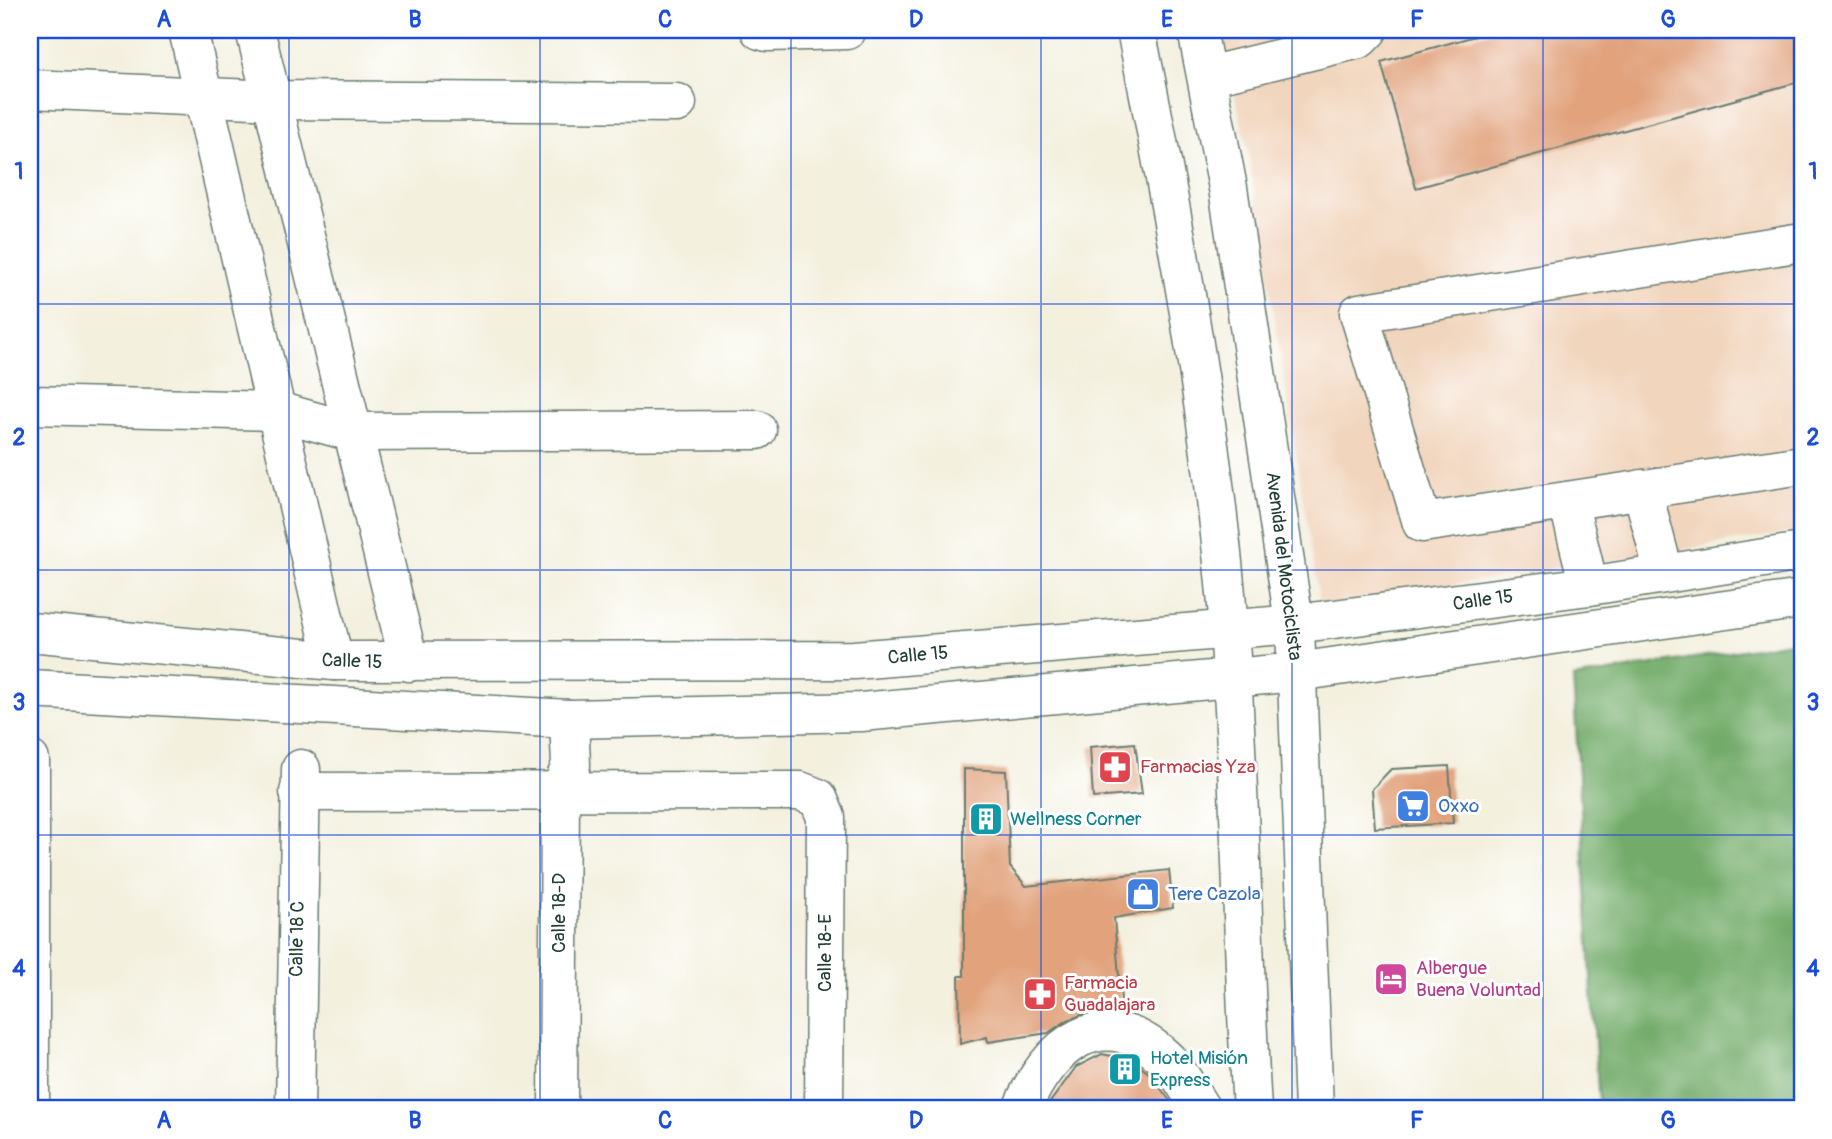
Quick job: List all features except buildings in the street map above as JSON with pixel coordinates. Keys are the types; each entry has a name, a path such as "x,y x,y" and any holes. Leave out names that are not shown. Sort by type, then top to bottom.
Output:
{"street":[{"path":"188,30 206,98 334,661"},
{"path":"255,30 409,662"},
{"path":"760,30 847,30"},
{"path":"1136,30 1169,191 1206,411 1229,630 1247,1108"},
{"name":"Avenida del Motociclista","path":"1197,30 1228,188 1295,624 1314,1109"},
{"path":"1208,76 1299,42 1359,39 1368,30"},
{"path":"30,89 273,100 677,103"},
{"path":"1802,242 1359,313 1422,523 1802,465"},
{"path":"30,405 277,411 352,432 757,430"},
{"path":"1642,489 1664,573"},
{"path":"1568,501 1589,586"},
{"name":"Calle 15","path":"30,632 334,661 854,660 1295,624 1589,586 1802,552"},
{"path":"30,689 569,719 861,712 1297,672 1802,599"},
{"name":"Calle 18-D","path":"558,1109 560,792 571,765 569,719"},
{"path":"30,760 30,1109"},
{"name":"Calle 18 C","path":"295,1109 300,781 560,792"},
{"name":"Calle 18-E","path":"560,792 800,791 818,798 826,817 824,1109"},
{"path":"1022,1109 1042,1069 1057,1052 1082,1034 1101,1032 1119,1032 1133,1036 1166,1058 1201,1109"}],"shaded area":[{"path":"1219,30 1802,30 1802,531 1320,605 1248,151"}],"green space":[{"path":"1802,640 1802,1098 1701,1109 1599,1109 1573,678"}],"place":[{"name":"Farmacias Yza","path":"1115,767"},
{"name":"Oxxo","path":"1413,806"},
{"name":"Wellness Corner","path":"986,819"},
{"name":"Tere Cazola","path":"1143,894"},
{"name":"Albergue Buena Voluntad","path":"1391,979"},
{"name":"Farmacia Guadalajara","path":"1040,994"},
{"name":"Hotel Misión Express","path":"1125,1069"}]}
